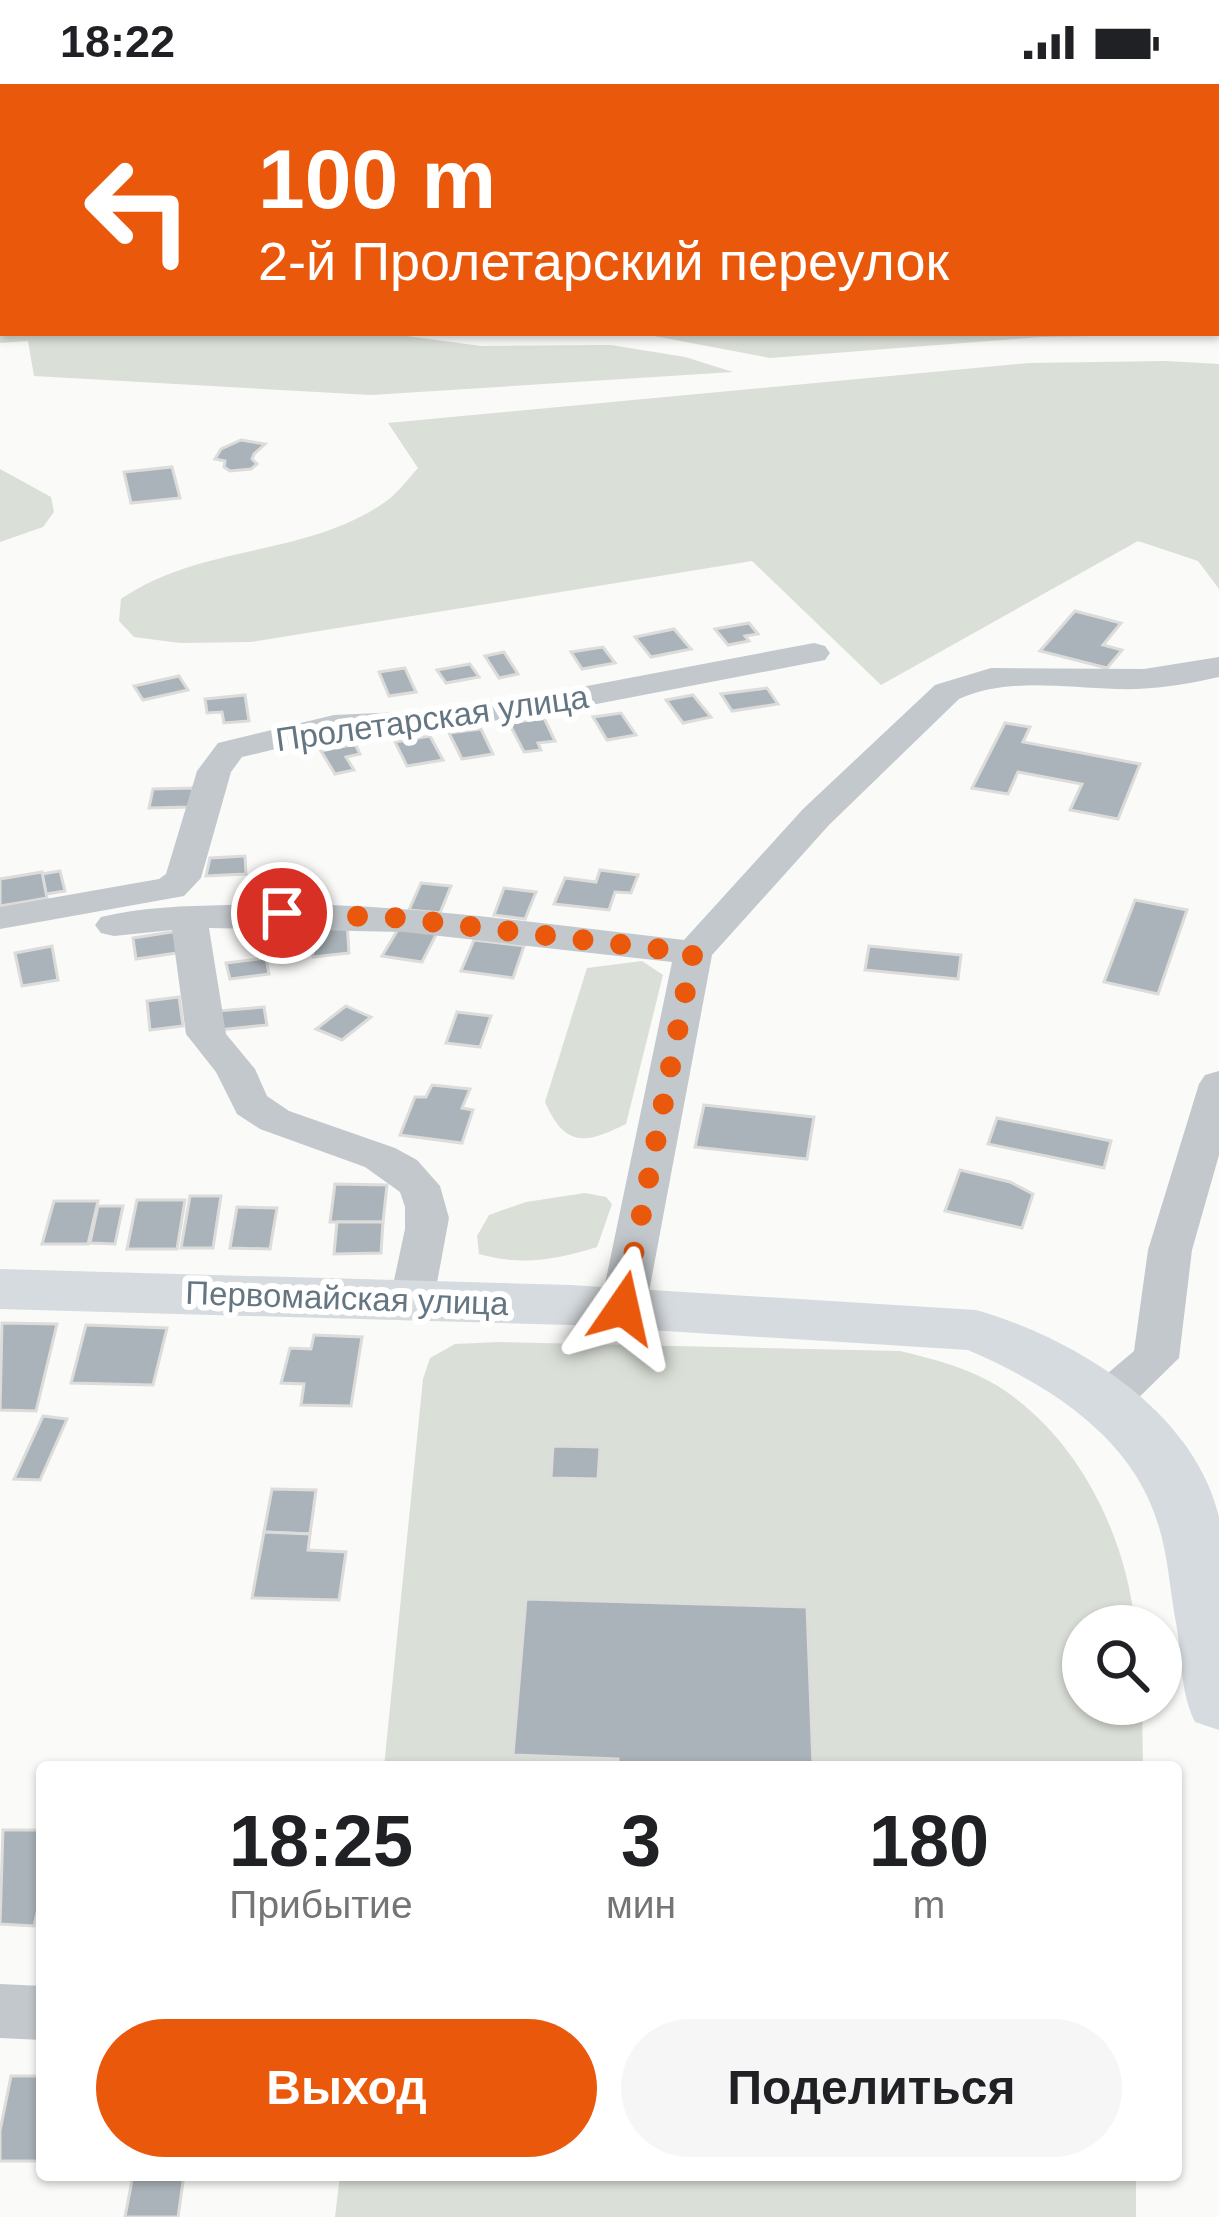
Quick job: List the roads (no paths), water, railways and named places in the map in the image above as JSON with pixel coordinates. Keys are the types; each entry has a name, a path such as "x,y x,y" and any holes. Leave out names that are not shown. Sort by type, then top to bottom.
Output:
{"main road":[{"name":"Первомайская улица","path":"0,1289 412,1299 976,1330 1045,1359 1105,1402 1161,1456 1190,1524 1217,1665 1219,1702"}],"street":[{"name":"Пролетарская улица","path":"0,918 171,888 183,878 214,771 230,750 334,725 422,721 555,702 814,653"},
{"path":"623,1308 693,953 816,817 963,682 992,677 1143,680 1219,667"},
{"path":"0,941 186,915 282,913 400,918 693,953"},
{"path":"186,915 198,952 207,1038 234,1068 254,1108 285,1124 346,1142 402,1172 422,1190 428,1210 412,1299"},
{"path":"1105,1402 1156,1358 1170,1250 1219,1084"},
{"path":"0,2012 36,2013"}]}
